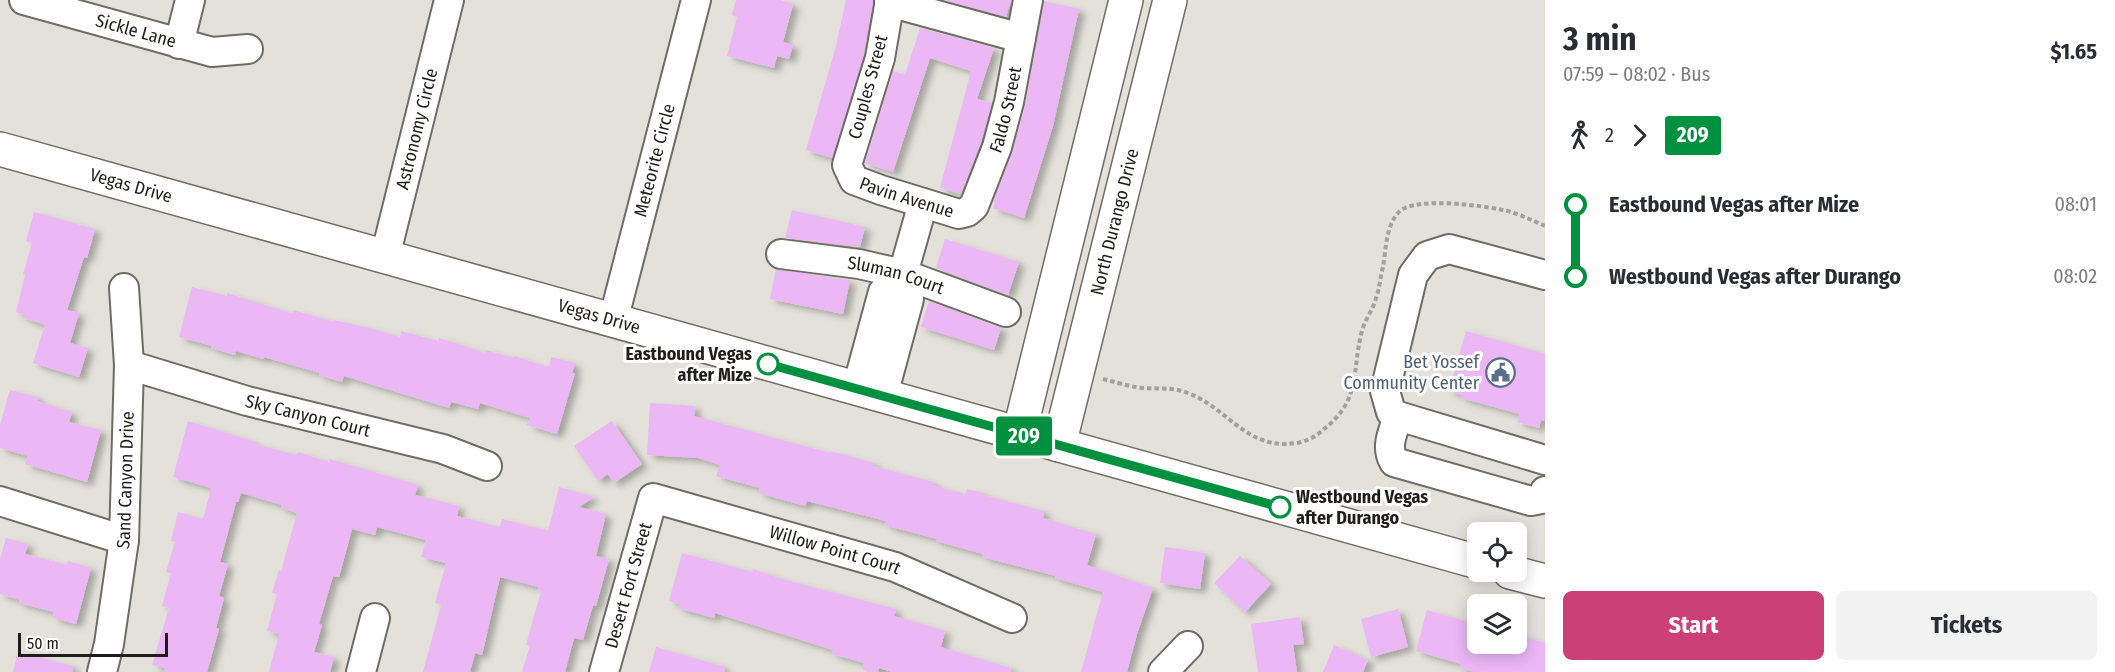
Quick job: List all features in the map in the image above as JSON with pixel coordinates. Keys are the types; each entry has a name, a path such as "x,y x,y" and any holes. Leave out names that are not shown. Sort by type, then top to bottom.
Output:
{"main road":[{"path":"1019,434 1126,0"},
{"name":"North Durango Drive","path":"1059,446 1170,0"},
{"name":"Vegas Drive","path":"0,149 1467,559"},
{"path":"1527,576 1545,581"}],"street":[{"name":"Sickle Lane","path":"24,0 212,52 248,49"},
{"path":"179,44 190,0"},
{"name":"Astronomy Circle","path":"385,257 449,0"},
{"name":"Meteorite Circle","path":"613,321 696,0"},
{"name":"Faldo Street","path":"967,212 974,206 998,147 1028,0"},
{"path":"889,1 1022,38"},
{"name":"Couples Street","path":"849,173 847,165 879,58 889,1"},
{"name":"Pavin Avenue","path":"849,173 854,180 923,203 959,214 967,212"},
{"path":"870,392 888,325 883,292 903,274 923,203"},
{"path":"1545,275 1449,249 1427,256 1413,275 1386,390 1391,411 1398,416 1545,460"},
{"name":"Sluman Court","path":"781,254 860,264 903,274 1006,312"},
{"name":"Sand Canyon Drive","path":"102,672 109,644 124,540 129,364 124,288"},
{"name":"Sky Canyon Court","path":"129,364 247,401 443,449 487,466"},
{"path":"1398,416 1389,446 1389,453 1394,462 1531,501 1541,499 1545,491"},
{"name":"Willow Point Court","path":"653,498 895,567 1012,618"},
{"name":"Desert Fort Street","path":"604,672 653,498"},
{"path":"0,501 124,540"},
{"path":"361,672 375,618"},
{"path":"1163,672 1188,646"}],"path":[{"path":"1103,379 1141,388 1185,391 1202,399 1252,436 1264,442 1298,443 1317,435 1346,408 1353,391 1360,338 1365,320 1376,299 1391,223 1400,211 1413,205 1463,204 1515,213 1545,226"}],"building":[{"path":"736,0 780,0 793,4 783,42 793,45 789,59 777,56 774,68 727,56 737,17 732,15"},
{"path":"846,0 873,0 873,2 864,54 832,158 806,150 836,46"},
{"path":"944,0 1011,0 1006,17"},
{"path":"1044,1 1079,9 1053,126 1024,218 993,208 995,203 993,202 1012,153 1025,106"},
{"path":"920,28 994,48 977,99 992,103 981,142 961,194 940,188 971,71 930,58 893,172 865,163 893,71 905,75"},
{"path":"792,210 865,227 860,247 785,238"},
{"path":"34,212 95,229 87,258 84,257 67,310 79,313 70,343 88,348 79,377 33,363 45,325 24,318 25,315 16,312 32,243 26,241"},
{"path":"945,239 1019,262 1008,295 936,268"},
{"path":"776,269 850,280 843,314 770,299"},
{"path":"192,287 227,296 227,293 293,314 294,310 333,322 334,320 370,328 400,337 401,331 438,341 439,338 485,353 486,350 514,358 514,356 545,366 549,366 551,357 575,363 572,373 575,373 557,434 527,425 530,418 480,403 478,409 451,402 449,408 344,376 342,382 319,375 320,373 264,357 263,359 236,351 235,355 179,337"},
{"path":"929,301 1001,328 994,350 921,327"},
{"name":"Bet Yossef Community Center","path":"1466,331 1545,354 1545,421 1541,420 1539,428 1517,422 1520,414 1461,398 1462,395 1449,391"},
{"path":"10,390 38,397 37,401 72,412 69,422 101,430 87,482 25,464 28,456 0,448 0,425"},
{"path":"650,403 695,406 694,416 874,463 873,466 933,482 932,485 965,494 967,489 983,493 983,495 1044,511 1043,518 1096,534 1087,565 1153,588 1127,672 1081,672 1103,592 1055,578 1056,576 982,557 983,554 936,541 937,539 884,525 886,521 807,501 805,506 759,493 760,488 716,476 720,465 698,458 647,455"},
{"path":"188,421 255,442 254,444 297,455 298,452 329,462 330,459 418,485 415,495 459,506 457,516 500,527 502,519 548,531 559,487 594,497 579,507 606,514 596,556 609,559 596,606 593,605 583,640 574,638 565,672 522,672 530,646 526,645 541,591 538,590 539,587 500,577 482,655 475,653 470,672 423,672 441,605 435,603 446,563 421,557 426,540 377,527 375,535 352,529 339,577 333,576 319,624 322,625 314,652 334,657 330,672 269,672 279,634 267,631 277,594 272,593 279,570 281,571 297,513 281,508 282,505 241,493 236,502 220,562 228,564 219,596 224,598 216,628 219,629 207,672 164,672 165,668 152,665 169,608 162,606 171,573 166,572 175,542 171,541 178,512 203,519 211,488 173,477"},
{"path":"612,421 642,464 614,483 608,474 598,481 574,446"},
{"path":"6,538 28,544 25,554 67,565 68,561 91,568 76,624 53,618 54,612 19,603 20,600 0,594 0,559"},
{"path":"1165,547 1205,553 1200,589 1160,583"},
{"path":"682,553 752,572 753,569 782,579 896,609 894,616 945,631 941,647 1011,668 1011,672 893,672 879,668 878,672 873,672 862,669 864,663 832,654 833,650 715,613 714,618 678,608 679,604 669,601"},
{"path":"1240,556 1271,584 1245,612 1214,583"},
{"path":"1398,609 1408,647 1371,657 1361,619"},
{"path":"1427,610 1467,622 1467,654 1527,654 1527,638 1545,643 1545,672 1474,672 1460,668 1461,664 1416,651"},
{"path":"1300,617 1304,644 1293,645 1297,672 1258,672 1251,624"},
{"path":"1334,645 1368,660 1363,672 1323,672"},
{"path":"656,647 725,667 724,672 649,672"},
{"path":"18,652 73,666 72,672 13,672"}],"bus line":[{"name":"209","path":"768,364 1280,507"}],"place":[{"name":"Eastbound Vegas after Mize","path":"768,364"},
{"name":"Bet Yossef Community Center","path":"1500,372"},
{"name":"Westbound Vegas after Durango","path":"1280,507"}]}
